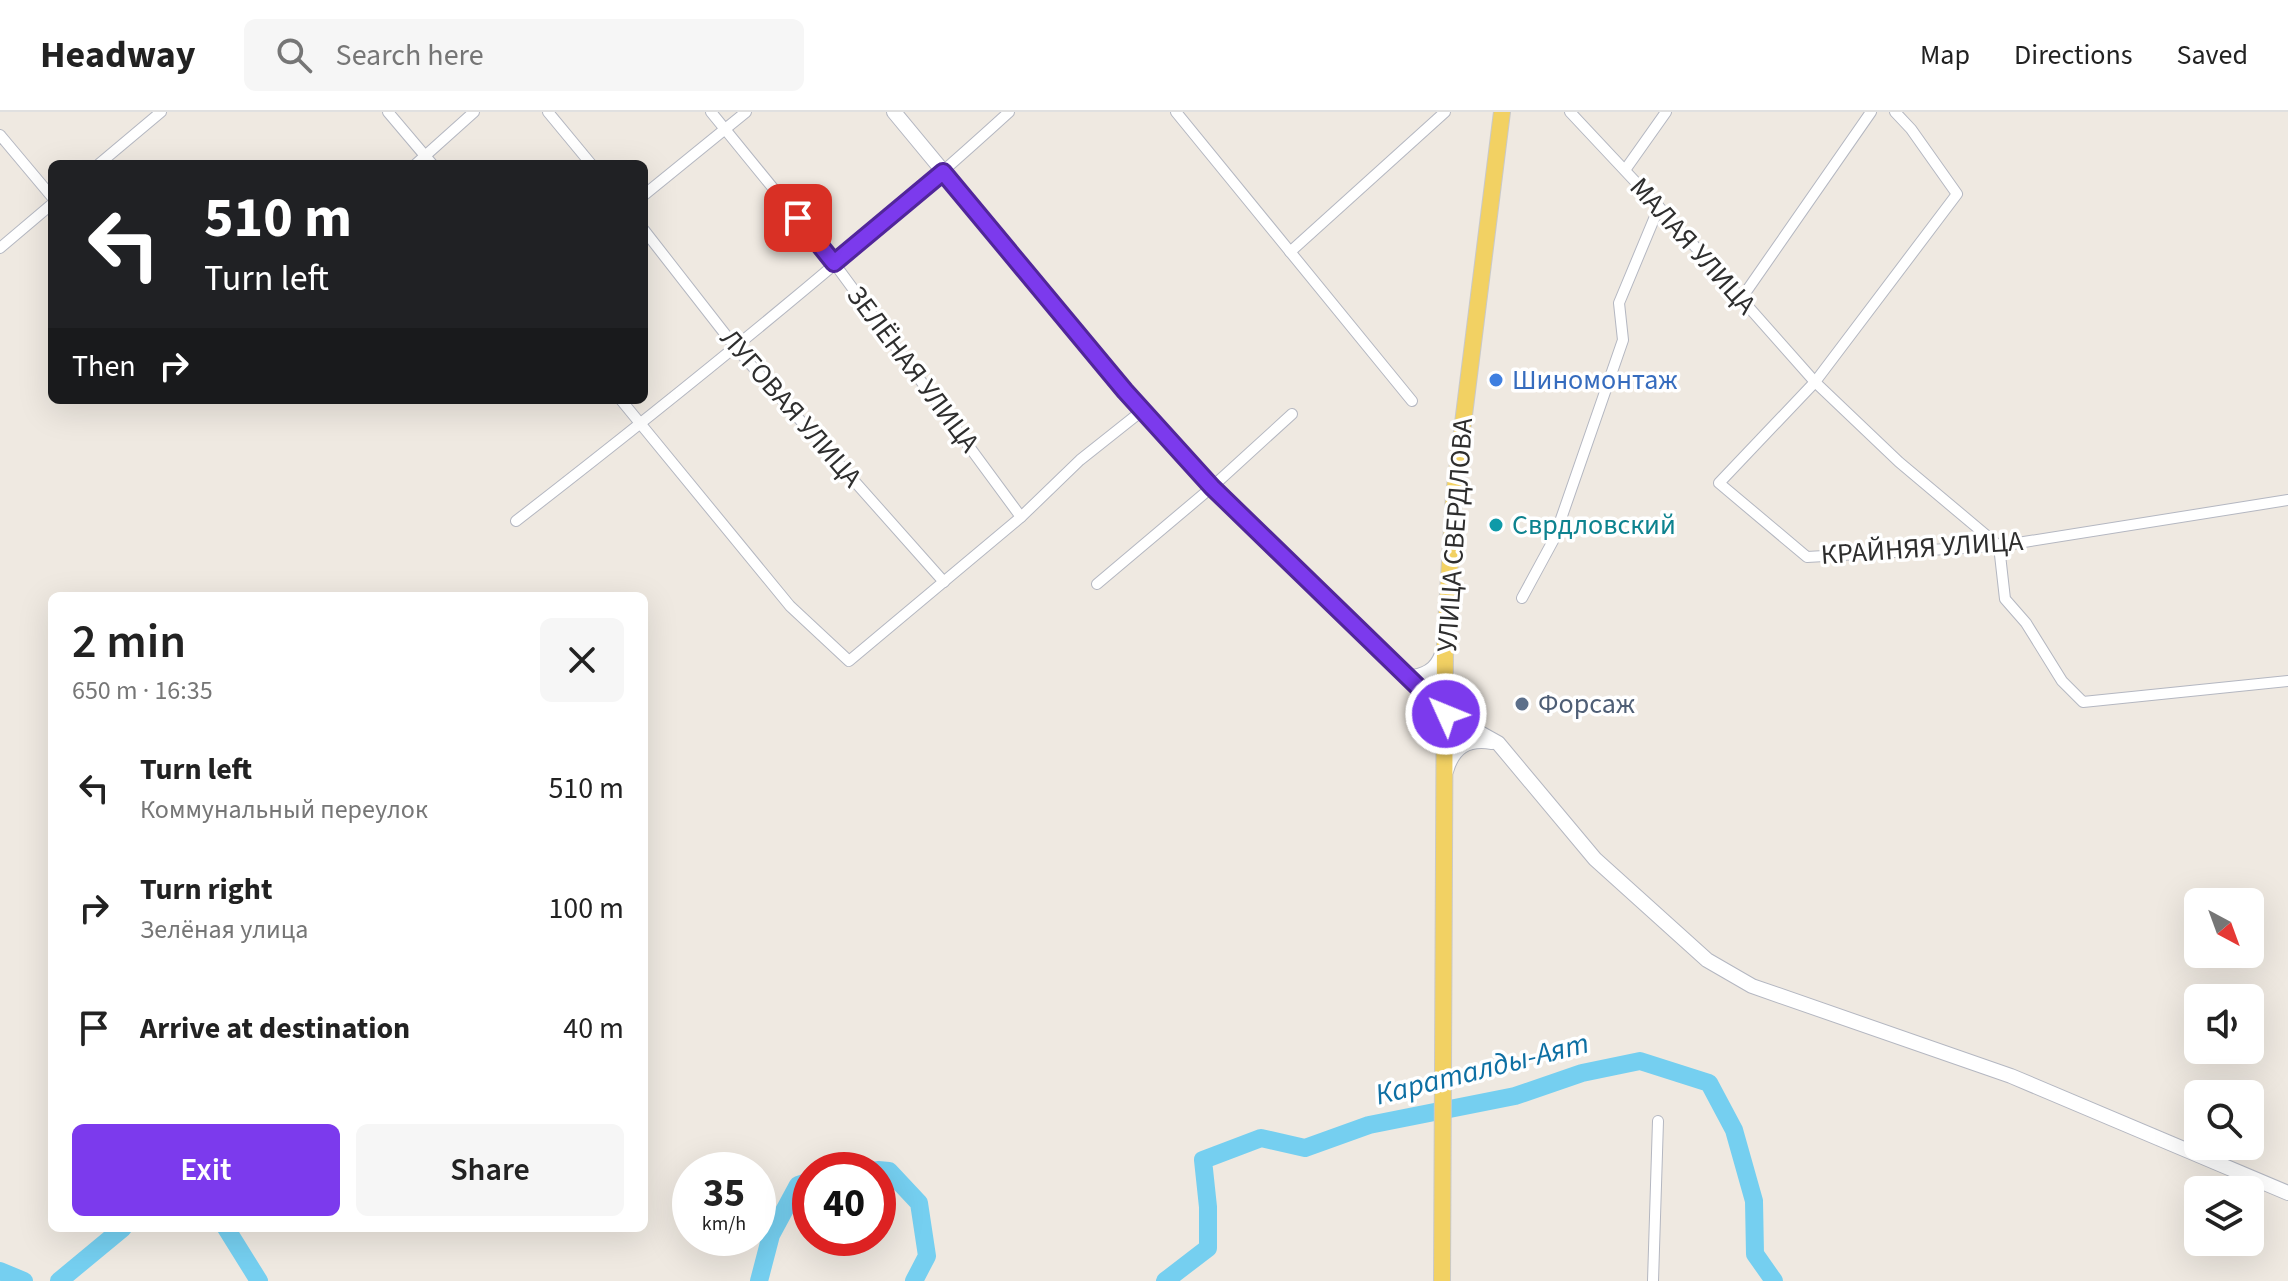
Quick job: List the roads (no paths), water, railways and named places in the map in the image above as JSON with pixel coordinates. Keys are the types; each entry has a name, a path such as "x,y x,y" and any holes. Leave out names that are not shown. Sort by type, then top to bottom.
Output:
{"main road":[{"name":"УЛИЦА СВЕРДЛОВА","path":"1442,1281 1445,643 1454,495 1502,112"}],"street":[{"path":"104,160 161,112"},
{"path":"388,112 428,160 474,112"},
{"path":"548,112 588,160"},
{"name":"ЗЕЛЁНАЯ УЛИЦА","path":"711,112 834,263 1021,517"},
{"path":"648,192 746,112"},
{"path":"894,112 1143,410 1212,487 1446,714 1498,743 1595,859 1707,960 1752,986 2011,1076 2288,1193"},
{"path":"516,521 736,348 1009,112"},
{"path":"1176,112 1412,401"},
{"path":"1290,252 1445,112"},
{"name":"МАЛАЯ УЛИЦА","path":"1570,112 1815,382 1899,462 1999,546"},
{"path":"1625,170 1666,112"},
{"path":"1741,299 1871,112"},
{"path":"1815,382 1957,194 1911,129 1895,112"},
{"path":"0,135 48,192"},
{"path":"0,248 48,207"},
{"path":"1522,598 1554,539 1623,340 1619,303 1659,207"},
{"name":"ЛУГОВАЯ УЛИЦА","path":"648,235 736,348 944,582"},
{"name":"КРАЙНЯЯ УЛИЦА","path":"1815,382 1719,483 1807,557 1999,546 2288,500"},
{"path":"624,404 790,606 849,661 1021,517 1080,460 1143,410"},
{"path":"1097,584 1212,487 1292,414"},
{"path":"1999,546 2005,599 2026,623 2062,681 2083,702 2288,681"},
{"path":"1403,674 1413,677 1432,671 1440,661 1445,643"},
{"path":"1444,775 1456,749 1468,742 1498,743"},
{"path":"1653,1281 1658,1121"}],"waterway":[{"name":"Караталды-Аят","path":"1165,1281 1208,1248 1203,1160 1261,1138 1305,1148 1369,1125 1515,1096 1582,1073 1640,1061 1709,1083 1734,1130 1754,1201 1755,1254 1774,1281"},
{"name":"Караталды-Аят","path":"896,1178 919,1203 927,1256 914,1281"},
{"name":"Караталды-Аят","path":"759,1281 771,1235 792,1196"},
{"name":"Караталды-Аят","path":"59,1281 118,1232"},
{"name":"Караталды-Аят","path":"228,1232 259,1281"},
{"name":"Караталды-Аят","path":"0,1271 24,1281"}],"place":[{"name":"Шиномонтаж","path":"1496,380"},
{"name":"Сврдловский","path":"1496,525"},
{"name":"Форсаж","path":"1522,704"}]}
